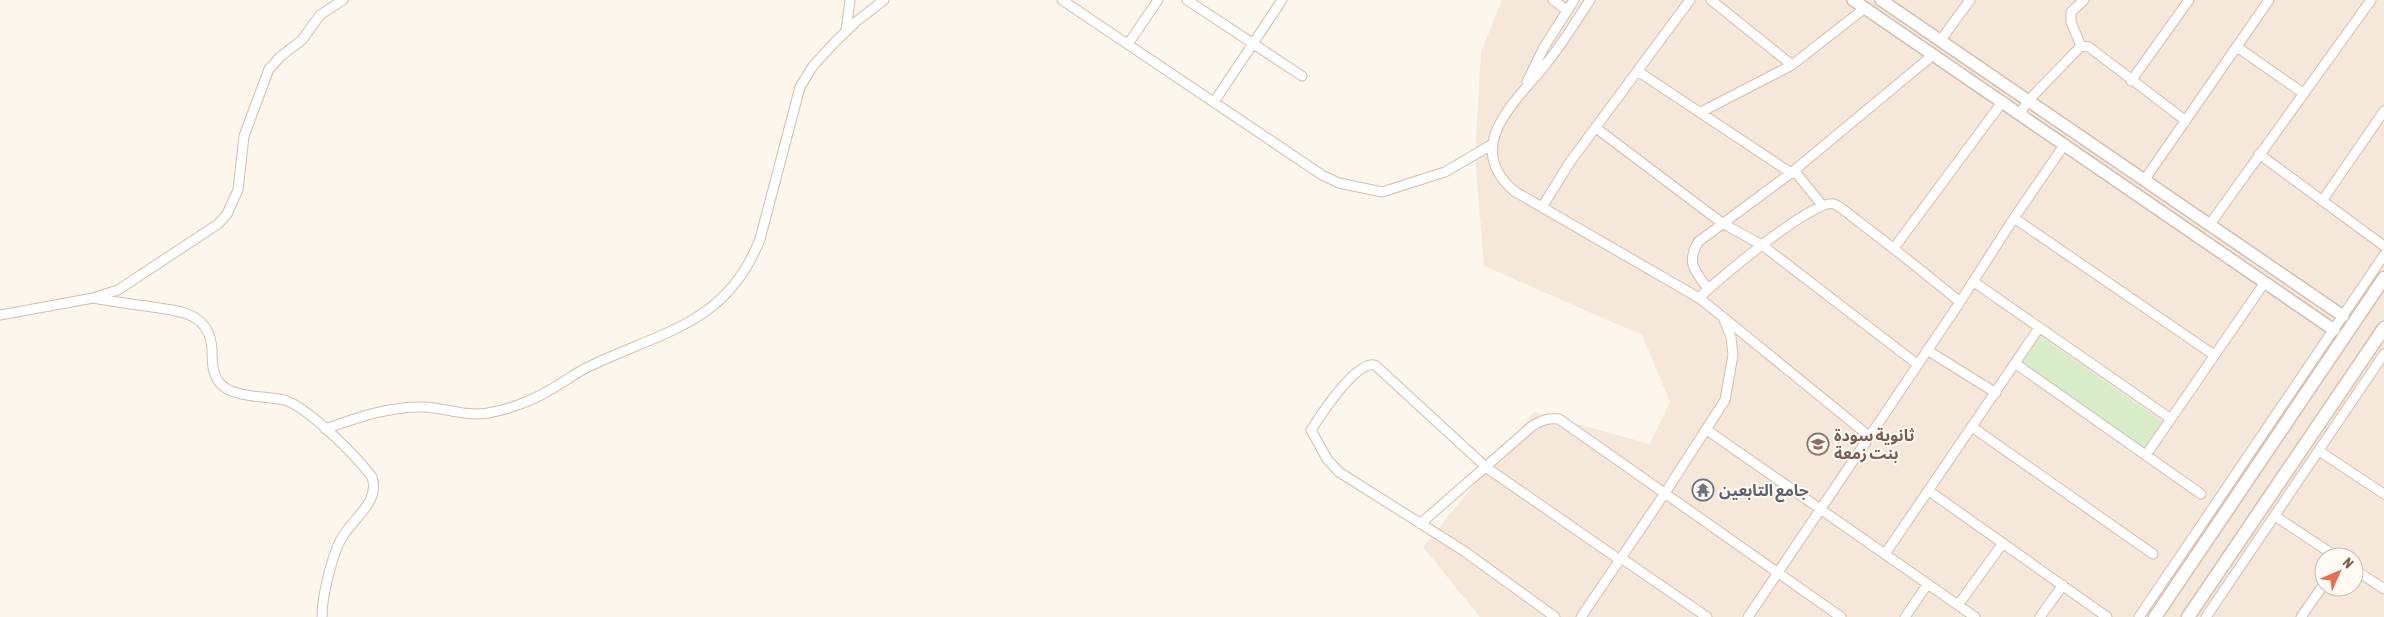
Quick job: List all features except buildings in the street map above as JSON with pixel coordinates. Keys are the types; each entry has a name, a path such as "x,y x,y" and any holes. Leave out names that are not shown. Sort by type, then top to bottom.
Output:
{"main road":[{"path":"2155,617 2384,278"},
{"path":"2188,617 2384,328"}],"street":[{"path":"0,315 93,298 130,284 208,232 227,214 238,190 244,136 269,69 281,56 302,40 320,15 343,0"},
{"path":"846,31 850,0"},
{"path":"325,429 372,413 397,408 439,408 476,414 498,411 540,396 591,365 676,330 704,314 732,286 754,253 760,239 800,87 814,66 846,31 884,0"},
{"path":"1062,0 1072,3 1128,44 1322,175 1339,183 1372,191 1391,190 1444,172 1492,145"},
{"path":"1128,44 1158,0"},
{"path":"1186,0 1302,76"},
{"path":"1214,102 1282,0"},
{"path":"1553,0 1567,10"},
{"path":"1525,87 1544,47 1574,0"},
{"path":"1590,0 1550,59 1525,87 1499,124 1492,145 1495,168 1514,191 1699,298 1869,436"},
{"path":"1542,207 1570,162 1639,72 1690,0"},
{"path":"1712,0 1792,65"},
{"path":"1853,0 2003,101 2334,330"},
{"path":"1881,0 2343,316"},
{"path":"1940,41 1970,0"},
{"path":"2081,46 2071,22 2071,12 2084,0"},
{"path":"2131,81 2188,0"},
{"path":"2145,179 2269,0"},
{"path":"2210,224 2371,0"},
{"path":"1701,112 1792,65 1865,8"},
{"path":"2081,46 2089,47 2131,81 2186,121"},
{"path":"2020,113 2028,101 2081,46"},
{"path":"2237,47 2303,93"},
{"path":"1708,289 1691,262 1692,253 1698,242 1791,173 1933,55"},
{"path":"1639,72 1791,173 1797,174 1822,205"},
{"path":"1894,248 2003,101"},
{"path":"2322,200 2384,111"},
{"path":"1596,128 1722,223 1762,245 1917,364"},
{"path":"1748,617 2065,144"},
{"path":"2259,154 2384,246"},
{"path":"1699,298 1762,245 1809,211 1822,205 1834,204 1894,248 1960,302"},
{"path":"2014,218 2214,355"},
{"path":"2139,617 2384,255"},
{"path":"1974,282 2171,419"},
{"path":"2146,455 2265,282"},
{"path":"93,298 176,310 195,317 208,333 211,343 213,369 223,386 235,392 292,403 306,411 368,472 374,484 374,490 369,502 345,531 338,547 322,617"},
{"path":"1580,617 1665,493 1725,400 1731,378 1733,355 1731,338 1724,317"},
{"path":"1885,554 2016,364 2038,328"},
{"path":"1927,350 1996,393"},
{"path":"2206,617 2384,354"},
{"path":"2016,364 2201,494"},
{"path":"1555,617 1464,551 1340,472 1327,459 1310,430 1336,393 1366,366 1375,365 1487,468 1707,617"},
{"path":"1420,524 1540,421 1549,418 1559,419 1841,617"},
{"path":"1972,427 2153,554"},
{"path":"1707,430 1975,617"},
{"path":"2319,451 2384,494"},
{"path":"1929,491 2107,617"},
{"path":"2276,516 2322,547"},
{"path":"1958,605 2003,543"},
{"path":"2364,576 2384,589"},
{"path":"1905,617 1927,585"},
{"path":"2040,617 2063,585"},
{"path":"2301,617 2315,597"}],"shaded area":[{"path":"1502,0 2384,0 2384,617 1480,617 1423,547 1534,412 1650,444 1670,402 1642,335 1484,266 1475,156 1481,52"}],"green space":[{"path":"2040,336 2163,422 2145,449 2022,362"}],"place":[{"name":"ثانوية سودة بنت زمعة","path":"1818,444"},
{"name":"جامع التابعين","path":"1703,490"}]}
